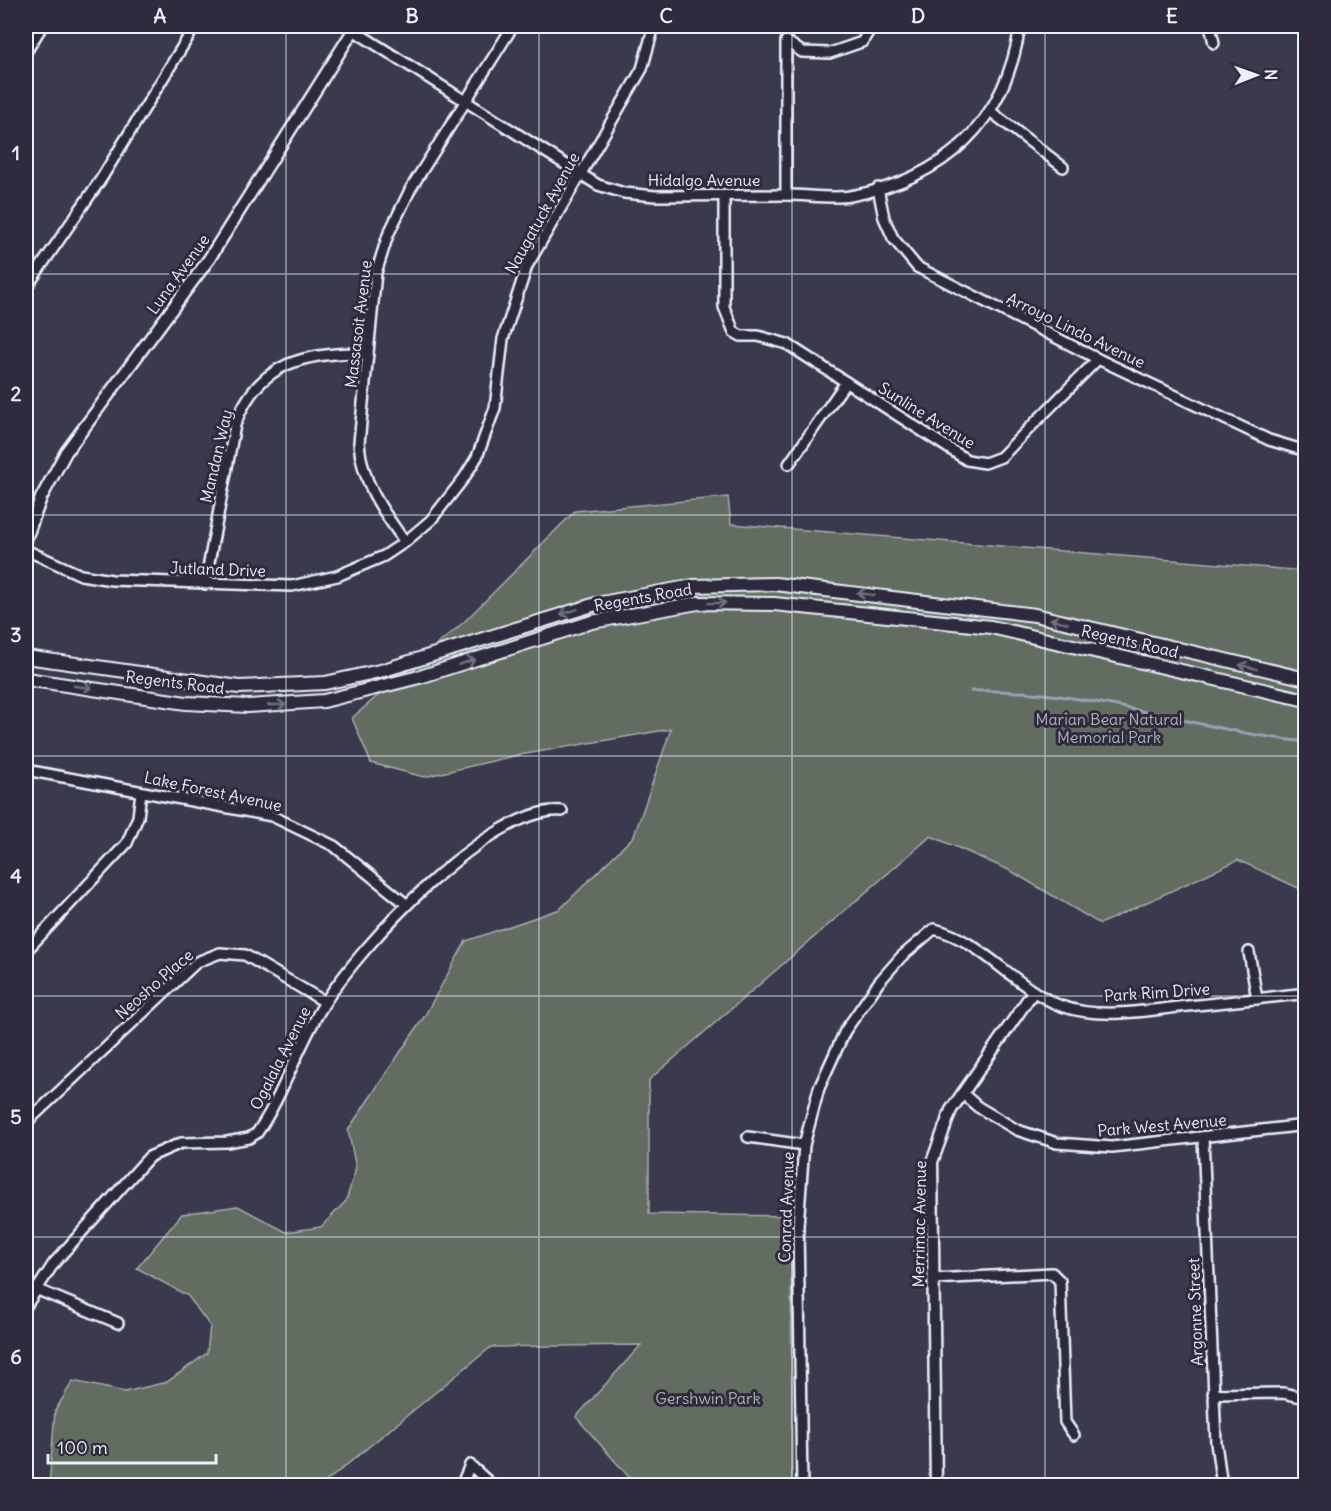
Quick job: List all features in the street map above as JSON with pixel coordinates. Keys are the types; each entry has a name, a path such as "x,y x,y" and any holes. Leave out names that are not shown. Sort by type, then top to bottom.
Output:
{"main road":[{"name":"Regents Road","path":"26,657 239,687 325,683 435,655 596,604 693,586 775,584 1035,615 1305,679"},
{"name":"Regents Road","path":"26,679 186,703 248,706 324,701 423,676 592,622 698,603 774,604 991,627 1305,700"}],"street":[{"path":"26,52 42,26"},
{"path":"26,288 101,179 195,26"},
{"name":"Massasoit Avenue","path":"405,542 373,497 361,466 359,443 376,273 388,236 411,188 513,26"},
{"name":"Naugatuck Avenue","path":"405,542 431,520 464,478 477,457 495,408 503,339 527,266 642,69 654,26"},
{"path":"786,195 786,41 802,52 830,53 862,42 872,26"},
{"name":"Hidalgo Avenue","path":"352,27 598,185 624,193 655,196 849,196 892,186 931,167 959,149 990,111 1002,90 1016,49 1020,26"},
{"path":"1210,26 1214,43"},
{"name":"Luna Avenue","path":"26,538 41,498 66,452 209,259 352,27"},
{"path":"990,111 1063,167"},
{"name":"Arroyo Lindo Avenue","path":"878,188 884,218 893,238 917,267 1098,359 1269,440 1305,451"},
{"name":"Sunline Avenue","path":"724,196 724,307 734,332 741,336 758,336 787,344 967,460 985,463 1001,457 1098,359"},
{"name":"Mandan Way","path":"205,584 236,425 242,408 270,374 298,359 329,352 368,352"},
{"path":"789,464 846,382"},
{"name":"Jutland Drive","path":"26,550 81,575 112,580 292,586 337,576 384,556 405,542"},
{"name":"Lake Forest Avenue","path":"26,770 272,816 295,825 334,846 406,904"},
{"path":"26,951 127,843 138,817 141,792"},
{"name":"Ogalala Avenue","path":"26,1305 54,1263 148,1157 181,1143 227,1142 249,1138 257,1133 265,1122 300,1045 325,1002 364,951 406,904 465,854 514,824 547,810 562,811"},
{"name":"Park Rim Drive","path":"927,932 934,928 952,933 1033,992 1061,1006 1084,1011 1122,1013 1305,993"},
{"name":"Conrad Avenue","path":"802,1485 798,1226 804,1145 819,1088 845,1031 879,982 927,932"},
{"path":"1249,952 1257,999"},
{"name":"Neosho Place","path":"26,1123 197,962 220,953 246,955 325,1002"},
{"name":"Merrimac Avenue","path":"936,1485 932,1162 951,1110 1033,992"},
{"name":"Park West Avenue","path":"962,1093 978,1107 1017,1130 1057,1143 1112,1147 1305,1125"},
{"path":"748,1137 804,1145"},
{"name":"Argonne Street","path":"1203,1137 1216,1443 1222,1485"},
{"path":"933,1279 1052,1273 1060,1281 1065,1422 1074,1435"},
{"path":"26,1285 118,1323"},
{"path":"1214,1394 1282,1393 1305,1398"},
{"path":"461,1485 470,1465 493,1485"}],"green space":[{"path":"728,497 731,524 1305,571 1305,891 1238,860 1100,924 1011,871 931,836 649,1080 649,1214 791,1216 792,1485 636,1485 576,1417 641,1345 491,1347 322,1485 49,1486 55,1411 73,1381 125,1392 167,1382 207,1353 210,1326 188,1296 137,1268 182,1214 238,1206 286,1232 321,1227 346,1201 356,1168 348,1130 424,1017 466,941 560,909 634,836 671,729 514,756 424,777 371,763 352,718 464,622 575,511"}],"waterway":[{"path":"971,691 1013,692 1097,702 1222,728 1306,742"}],"park label":[{"name":"Marian Bear Natural Memorial Park","path":"1109,728"},
{"name":"Gershwin Park","path":"708,1398"}]}
